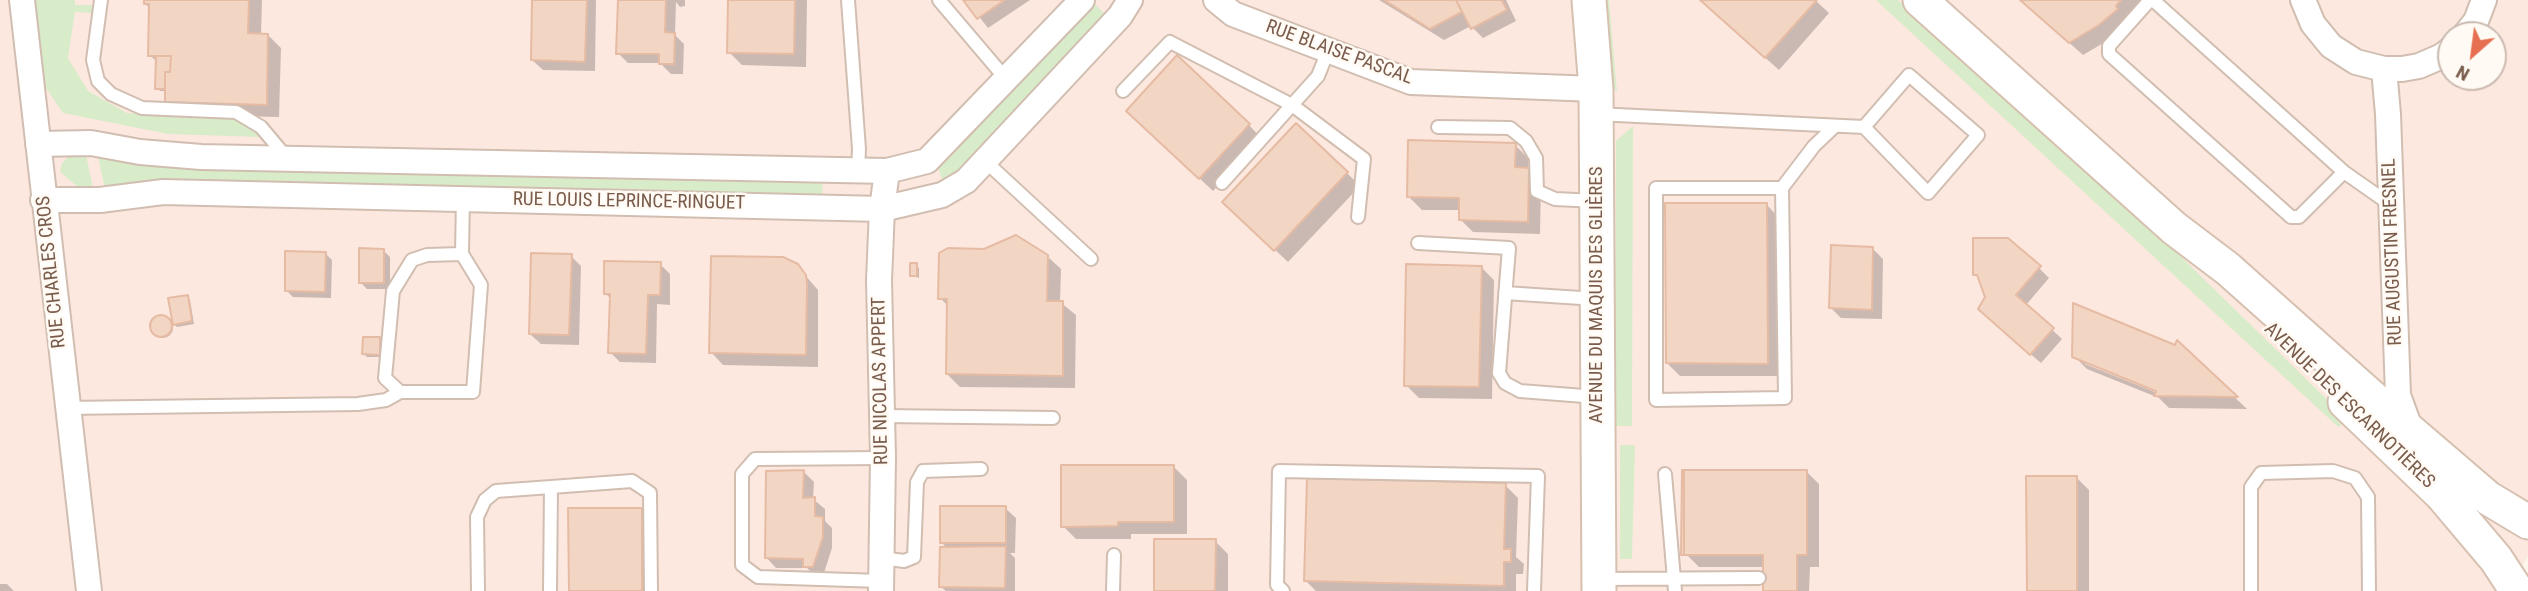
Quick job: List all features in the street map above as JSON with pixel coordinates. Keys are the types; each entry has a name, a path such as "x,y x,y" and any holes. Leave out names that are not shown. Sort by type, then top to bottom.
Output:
{"main road":[{"name":"AVENUE DU MAQUIS DES GLIÈRES","path":"1590,0 1596,101 1599,585"},
{"name":"AVENUE DES ESCARNOTIÈRES","path":"1920,0 2174,228 2228,269 2487,498 2528,522"},
{"name":"AVENUE DES ESCARNOTIÈRES","path":"2174,228 2232,296 2442,495 2496,559 2517,591"}],"street":[{"name":"RUE CHARLES CROS","path":"22,0 89,591"},
{"name":"RUE LOUIS LEPRINCE-RINGUET","path":"38,144 91,143 140,152 201,157 887,171 927,161 1082,0"},
{"name":"RUE LOUIS LEPRINCE-RINGUET","path":"43,200 100,200 163,192 882,209 942,195 966,181 1121,16 1130,0"},
{"name":"RUE BLAISE PASCAL","path":"1216,0 1233,14 1411,82 1596,101"},
{"path":"2303,0 2313,23 2331,46 2356,62 2384,69 2419,66 2437,58"},
{"path":"2476,21 2484,0"},
{"name":"RUE AUGUSTIN FRESNEL","path":"2384,69 2398,395 2411,432"},
{"name":"RUE NICOLAS APPERT","path":"882,577 883,458 879,280 882,209 887,171"}],"lane":[{"path":"101,0 93,60 98,81 111,94 142,108 236,111 261,127 287,158"},
{"path":"848,0 859,149 858,171"},
{"path":"939,0 1006,79"},
{"path":"2344,172 2299,217 2291,217 2109,54 2109,46 2152,0 2344,172 2391,205"},
{"path":"1124,91 1170,41 1292,105 1364,159 1358,217"},
{"path":"1222,183 1318,76 1328,51"},
{"path":"1596,101 1864,127 1928,193 1978,135 1909,75 1864,127"},
{"path":"1782,188 1656,188 1656,400 1785,398 1782,188 1814,146 1835,126"},
{"path":"1438,127 1510,128 1527,141 1536,158 1538,191 1555,199 1596,201"},
{"path":"985,160 1091,259"},
{"path":"67,404 358,404 386,400 400,392 473,393 481,285 462,254 463,197"},
{"path":"1418,243 1509,248 1499,373 1505,383 1520,391 1598,397"},
{"path":"400,392 386,378 394,291 412,260 427,255 462,254"},
{"path":"1506,293 1597,299"},
{"path":"882,416 1053,418"},
{"path":"883,458 755,459 742,474 743,565 758,577 882,577 914,557 917,482 923,471 981,469"},
{"path":"1283,591 1277,585 1279,471 1538,476 1534,591"},
{"path":"2251,591 2251,487 2261,473 2333,471 2355,478 2368,497 2369,591"},
{"path":"1665,474 1675,584"},
{"path":"478,591 477,517 485,500 496,491 632,481 650,493 651,591"},
{"path":"551,487 551,591"},
{"path":"1113,591 1114,555"},
{"path":"1599,585 1675,584 1759,578"}],"shaded area":[{"path":"0,0 2528,0 2528,556 2507,591 0,591"}],"green space":[{"path":"35,0 75,0 75,5 92,5 92,13 75,12 68,58 88,91 127,113 238,118 260,137 168,134 63,113 44,85"},
{"path":"1601,0 1609,0 1617,92 1609,82"},
{"path":"1876,0 1898,0 1975,68 2165,241 2347,419 2339,427 2336,425"},
{"path":"1093,2 1109,18 958,176 944,184 936,163"},
{"path":"1633,126 1632,426 1615,426 1616,141"},
{"path":"96,148 823,175 822,201 105,189"},
{"path":"85,150 93,188 79,188 60,172 62,163 72,153"},
{"path":"1620,445 1635,445 1632,559 1620,559"}],"building":[{"path":"144,0 249,0 248,33 268,34 267,105 165,102 165,72 170,72 171,56 148,56 149,4 144,4"},
{"path":"532,0 587,0 585,62 531,60"},
{"path":"618,0 666,0 665,32 675,33 674,64 659,64 659,54 616,54"},
{"path":"728,0 795,0 794,54 727,53"},
{"path":"963,0 1005,0 977,19"},
{"path":"1384,0 1456,0 1462,12 1430,29"},
{"path":"1456,0 1502,0 1507,10 1471,29"},
{"path":"1700,0 1817,0 1765,58"},
{"path":"2020,0 2121,0 2116,6 2118,9 2099,25 2069,43"},
{"path":"1177,55 1250,124 1199,179 1126,111"},
{"path":"156,56 171,56 170,72 165,72 165,89 155,89"},
{"path":"1296,123 1348,172 1274,251 1222,202"},
{"path":"1408,140 1516,143 1515,167 1529,168 1528,222 1459,220 1459,198 1407,197"},
{"path":"1665,203 1767,203 1768,364 1666,363"},
{"path":"1016,235 1048,255 1047,301 1063,301 1063,376 946,374 947,299 938,299 939,253 948,248 984,249"},
{"path":"1973,238 2008,238 2041,266 2016,295 2054,328 2030,355 1978,309 1985,297 1977,275 1973,275"},
{"path":"1831,245 1873,247 1872,310 1829,308"},
{"path":"359,248 384,249 384,283 359,283"},
{"path":"285,251 326,252 325,292 285,291"},
{"path":"531,253 572,254 569,335 529,334"},
{"path":"711,256 783,257 798,264 806,275 807,284 806,355 709,353"},
{"path":"604,261 661,262 660,295 648,295 646,354 608,353 610,294 604,294"},
{"path":"910,263 917,263 917,276 910,276"},
{"path":"1406,264 1482,266 1479,387 1404,386"},
{"path":"188,295 192,321 173,325 168,298"},
{"path":"2073,303 2175,345 2177,340 2238,397 2154,396 2156,391 2072,357"},
{"path":"161,315 171,322 172,326 165,336 161,337 151,330 150,326 157,316"},
{"path":"363,337 380,337 380,355 362,354"},
{"path":"1061,465 1174,465 1174,522 1118,522 1118,526 1061,527"},
{"path":"804,470 803,498 815,497 815,516 823,517 823,537 813,567 803,567 803,559 765,558 766,471"},
{"path":"1684,470 1684,555 1681,555"},
{"path":"1684,470 1807,470 1807,555 1797,555 1797,591 1763,591 1763,555 1684,555"},
{"path":"2026,476 2077,476 2077,591 2027,591"},
{"path":"1307,478 1506,483 1504,549 1511,549 1511,562 1504,562 1504,586 1304,581"},
{"path":"940,506 1006,506 1006,543 940,543"},
{"path":"568,508 642,508 642,591 569,591"},
{"path":"1154,539 1216,539 1215,591 1154,591"},
{"path":"1006,546 1005,588 939,587 940,547"}]}
